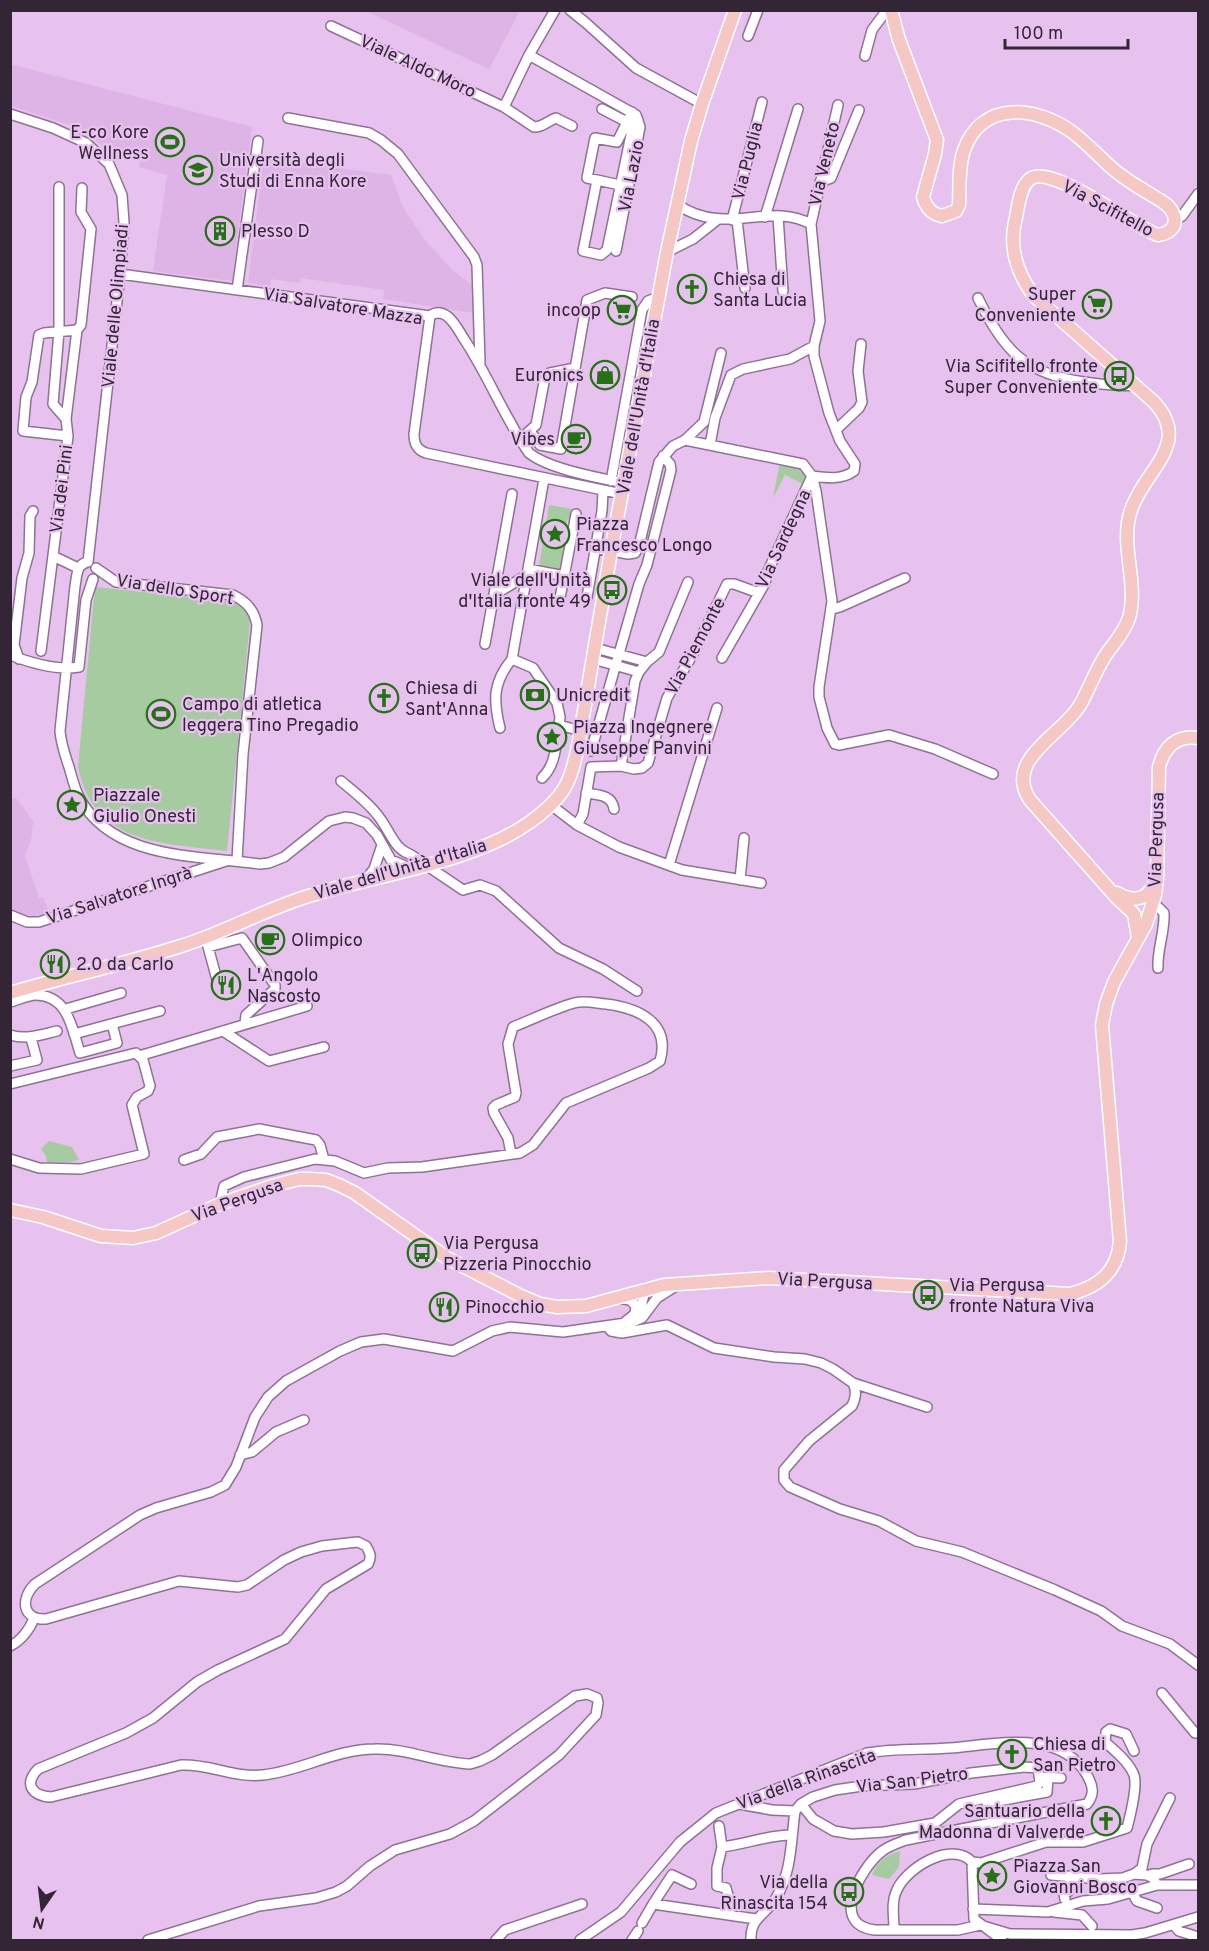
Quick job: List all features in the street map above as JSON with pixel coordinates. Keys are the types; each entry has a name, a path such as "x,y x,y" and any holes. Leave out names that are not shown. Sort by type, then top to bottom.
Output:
{"main road":[{"name":"Viale dell'Unità d'Italia","path":"10,993 181,946 207,942 298,899 419,867 506,837 551,805 571,778 667,252 691,141 735,10"},
{"name":"Via Scifitello","path":"889,10 936,140 935,154 923,197 932,212 942,216 956,211 959,205 961,165 968,142 981,123 991,117 1011,112 1042,117 1072,132 1114,171 1171,207 1175,220 1169,232 1158,235 1076,189 1045,176 1030,179 1022,190 1014,226 1014,250 1027,287 1034,296 1154,402 1165,416 1169,430 1168,446 1144,482 1130,512 1126,538 1132,599 1129,617 1120,635 1104,657 1080,705 1068,721 1030,758 1024,767 1022,777 1025,792 1030,800 1108,887 1131,904"},
{"name":"Via Pergusa","path":"10,1210 43,1217 101,1236 133,1238 156,1233 220,1204 272,1186 299,1179 326,1180 355,1193 447,1258 540,1304 572,1308 646,1288 769,1278 1070,1294 1083,1291 1101,1281 1115,1265 1120,1242 1102,1025 1108,994 1138,941 1151,909 1157,879 1157,794 1161,756 1173,742 1182,738 1198,738"},
{"path":"1131,904 1148,895 1157,879"},
{"path":"1131,904 1151,909"},
{"path":"1131,904 1138,928 1138,941"}],"street":[{"path":"504,107 555,10"},
{"path":"570,10 636,69 702,104"},
{"path":"748,36 758,10"},
{"path":"865,56 872,30 889,10"},
{"name":"Viale Aldo Moro","path":"332,26 504,107 534,127 545,125 556,118 572,126"},
{"name":"Via Lazio","path":"529,56 632,112 638,120 640,127 616,251"},
{"name":"Via Puglia","path":"745,288 735,220 762,102"},
{"name":"Via Veneto","path":"812,476 846,477 854,471 855,464 840,441 829,413 814,356 820,321 811,224 838,105"},
{"path":"602,109 627,122"},
{"path":"765,217 798,109"},
{"path":"820,182 831,178 859,110"},
{"path":"620,185 587,178 596,138 617,142 632,112"},
{"name":"Viale delle Olimpiadi","path":"10,114 79,138 98,152 109,164 122,195 124,222 120,274 88,562"},
{"path":"288,118 369,133 398,154 474,257 477,265 480,363"},
{"path":"597,180 583,251 601,255 607,250 632,130 638,120"},
{"path":"237,290 258,141"},
{"name":"Via dei Pini","path":"41,651 68,436 66,419 53,404 60,331 59,186"},
{"path":"66,419 77,330 81,325 91,229 81,212 82,188"},
{"path":"1175,220 1182,216 1198,194"},
{"name":"Via Veneto","path":"678,205 700,216 717,220 792,215 811,224"},
{"path":"792,215 808,207 814,208"},
{"path":"778,216 783,291"},
{"path":"667,252 693,239 717,220"},
{"name":"Via Salvatore Mazza","path":"120,274 430,316 414,434 419,450 601,490 623,489"},
{"path":"530,431 540,445 561,449 587,300 605,293 632,297"},
{"path":"587,597 602,511 601,490 606,479 642,310 648,301 658,297"},
{"path":"978,298 988,318 1007,345 1016,356 1036,369 1068,380 1122,386 1134,384"},
{"path":"430,316 434,313 448,317 480,363 529,453 537,459 606,479 623,489"},
{"path":"68,436 23,431 26,398 32,382 39,335 77,330"},
{"path":"836,430 859,408 862,402 858,371 861,344"},
{"path":"710,445 715,418 731,375 743,369 790,359 814,346"},
{"path":"596,548 633,555 638,549 655,472 663,456 704,422 722,353"},
{"path":"519,437 536,425 545,377 550,373 575,368"},
{"name":"Via Sardegna","path":"685,440 803,464 812,476 768,571 765,583 722,658"},
{"path":"591,751 641,576 647,565 671,470 670,464 663,456"},
{"path":"812,476 832,609 819,687 823,712 835,744 839,746 889,735 935,749 993,774"},
{"path":"500,728 496,711 498,680 512,658 544,478"},
{"path":"485,645 512,494"},
{"path":"33,511 30,516 28,553 22,578 14,645 15,657 67,669 79,667 86,600 96,568 88,562 82,563 78,570 67,669 60,731 62,745 79,798 89,812 118,836 153,850 260,864 277,860 329,821 353,818 366,823 377,835 392,860 419,867 463,891 480,885 496,891 559,948 603,969 637,991"},
{"path":"561,598 576,514"},
{"path":"53,556 78,570 81,579 87,581 93,579"},
{"name":"Via dello Sport","path":"96,568 116,582 233,595 242,599 255,615 256,635 233,860"},
{"path":"494,595 527,572 565,576"},
{"path":"10,577 22,578"},
{"path":"832,609 905,578"},
{"name":"Via Piemonte","path":"688,582 659,652 647,662 635,681 621,766 634,769 642,768 648,763 667,698 693,654 727,584 734,584 759,593"},
{"path":"594,653 618,654 647,662"},
{"path":"594,653 616,665 639,672"},
{"path":"512,658 533,668 557,703 560,717 554,758 549,772 542,778"},
{"path":"669,865 717,708"},
{"path":"559,726 581,731"},
{"path":"577,825 583,814 591,768 621,766"},
{"path":"341,781 379,817 402,851 416,857 419,867"},
{"path":"586,793 609,799 614,809"},
{"path":"551,805 577,825 619,847 682,870 760,883"},
{"path":"740,880 744,838"},
{"path":"365,880 377,864 382,845"},
{"name":"Via Salvatore Ingrà","path":"10,915 27,922 39,922 233,860"},
{"path":"377,864 387,874 392,860"},
{"path":"1151,909 1158,907 1164,913 1157,954 1158,968"},
{"path":"219,987 207,942 242,938 275,985 275,989 246,1015 245,1024"},
{"path":"66,1009 121,993"},
{"path":"10,1002 34,995 52,999 66,1009 80,1053 117,1043 112,1024"},
{"path":"220,1204 224,1186 244,1177 315,1159 335,1161 364,1173 388,1168 422,1167 512,1154 527,1150 566,1103 649,1068 660,1061 662,1040 649,1019 641,1013 617,1005 585,1001 574,1003 513,1027 508,1044 516,1094 515,1097 493,1108 508,1138 512,1154"},
{"path":"139,1056 307,1006"},
{"path":"74,1034 160,1011"},
{"path":"223,1030 269,1061 324,1047"},
{"path":"10,1035 31,1038 57,1031"},
{"path":"10,1066 37,1060 31,1038"},
{"path":"10,1084 135,1053 143,1060 150,1086 148,1091 137,1097 132,1105 144,1154 81,1169 39,1168 10,1159"},
{"path":"184,1160 201,1154 217,1137 259,1129 315,1140 320,1145 324,1160"},
{"path":"148,1941 260,1906 316,1898 336,1892 395,1850 461,1829 559,1755 596,1715 597,1698 581,1694 575,1696 492,1755 470,1764 388,1749 364,1749 265,1775 237,1775 201,1765 181,1765 51,1797 43,1797 37,1794 31,1785 31,1778 38,1769 126,1733 153,1718 197,1682 285,1639 326,1589 368,1564 370,1553 366,1546 358,1542 322,1546 284,1560 247,1585 238,1587 179,1581 46,1619 34,1618 28,1613 25,1603 29,1590 140,1515 211,1492 225,1485 230,1479 255,1417 268,1397 286,1381 361,1342 384,1339 453,1351 501,1329 520,1328 563,1332 633,1322 642,1318 664,1293 681,1284"},
{"path":"624,1323 641,1306 646,1288 651,1292 651,1307"},
{"path":"615,1298 630,1300 636,1306 635,1314"},
{"path":"607,1326 611,1331 622,1333 667,1325 714,1348 805,1359 833,1369 853,1383 927,1407"},
{"path":"853,1383 856,1388 852,1406 809,1441 784,1470 784,1480 790,1487 840,1509 879,1521 916,1541 962,1552 1055,1590 1101,1611 1122,1626 1170,1644 1198,1665"},
{"path":"240,1455 252,1452 276,1432 304,1420"},
{"path":"10,1646 18,1642 34,1618"},
{"path":"1162,1693 1195,1733 1198,1733"},
{"path":"894,1929 895,1895 907,1876 918,1865 938,1856 962,1855 972,1862 981,1863 1046,1842 1083,1842 1127,1828 1135,1784 1134,1776 1129,1766 1105,1742 1106,1732 1110,1729 1126,1734 1134,1751"},
{"name":"Via della Rinascita","path":"580,1941 621,1912 680,1842 716,1813 823,1770 884,1750 1026,1742 1060,1750 1080,1763 1093,1788 1087,1804 906,1840 884,1849 871,1862 862,1876 850,1909 852,1918 860,1927 874,1930 958,1930 980,1925"},
{"name":"Via San Pietro","path":"1009,1768 1038,1768 1044,1777 1037,1786 959,1804 935,1822 894,1831 852,1834 834,1830 798,1808 813,1797 844,1789 879,1784 914,1784 1009,1768"},
{"path":"987,1803 1047,1792 1044,1777 1061,1778"},
{"path":"1051,1875 1104,1879 1123,1878 1134,1874 1142,1868 1147,1844 1170,1798"},
{"path":"740,1804 772,1810 798,1808 791,1835 788,1869 780,1892 775,1901 756,1919 751,1941"},
{"path":"720,1826 722,1847 717,1868 717,1886 726,1888 730,1915"},
{"path":"722,1847 776,1835 791,1835"},
{"path":"972,1862 974,1919 1002,1941"},
{"path":"1134,1874 1151,1876 1194,1865"},
{"path":"633,1941 672,1875 691,1884"},
{"path":"1065,1903 1064,1894 1069,1891 1070,1876"},
{"path":"1151,1876 1161,1885 1163,1897"},
{"path":"1104,1879 1108,1899"},
{"path":"1048,1912 1065,1903 1108,1899 1161,1885 1198,1885"},
{"path":"1132,1892 1137,1901 1156,1908"},
{"path":"496,1941 505,1930 582,1904"},
{"path":"653,1904 756,1919"},
{"path":"973,1909 1078,1914 1087,1918 1092,1926"},
{"path":"980,1925 1025,1937 1132,1935 1198,1917"},
{"path":"1174,1925 1179,1931 1198,1937"}],"shaded area":[{"path":"366,11 520,11 489,69"},
{"name":"Università degli Studi di Enna Kore","path":"10,64 252,127 232,281 153,271 167,175 139,167 141,159 109,153 110,148 104,147 79,128 11,106"},
{"path":"264,158 391,175 402,205 423,238 452,270 474,286 474,313 383,299 384,290 301,278 300,283 271,279 270,287 248,283"},
{"path":"11,798 16,798 33,821 31,840 25,856 39,898 43,897 49,912 35,916 23,915 11,909"}],"green space":[{"path":"780,462 800,466 807,475 805,485 785,475 773,498"},
{"path":"549,505 572,509 570,519 567,520 563,545 565,546 559,570 539,566"},
{"name":"Campo di atletica leggera Tino Pregadio","path":"95,587 233,601 242,607 247,615 250,622 227,851 179,845 134,835 115,826 99,812 86,793 78,767"},
{"path":"49,1141 72,1147 79,1160 47,1162 41,1149"},
{"path":"900,1851 899,1867 889,1879 872,1875 883,1859"}],"place":[{"name":"E-co Kore Wellness","path":"170,142"},
{"name":"Università degli Studi di Enna Kore","path":"198,170"},
{"name":"Plesso D","path":"220,231"},
{"name":"Chiesa di Santa Lucia","path":"692,289"},
{"name":"Super Conveniente","path":"1097,304"},
{"name":"incoop","path":"622,310"},
{"name":"Euronics","path":"605,375"},
{"name":"Via Scifitello fronte Super Conveniente","path":"1119,376"},
{"name":"Vibes","path":"576,439"},
{"name":"Piazza Francesco Longo","path":"555,534"},
{"name":"Viale dell'Unità d'Italia fronte 49","path":"612,590"},
{"name":"Unicredit","path":"535,695"},
{"name":"Chiesa di Sant'Anna","path":"384,698"},
{"name":"Campo di atletica leggera Tino Pregadio","path":"161,714"},
{"name":"Piazza Ingegnere Giuseppe Panvini","path":"552,737"},
{"name":"Piazzale Giulio Onesti","path":"72,805"},
{"name":"Olimpico","path":"270,940"},
{"name":"2.0 da Carlo","path":"55,964"},
{"name":"L'Angolo Nascosto","path":"226,985"},
{"name":"Via Pergusa Pizzeria Pinocchio","path":"422,1253"},
{"name":"Via Pergusa fronte Natura Viva","path":"928,1295"},
{"name":"Pinocchio","path":"444,1307"},
{"name":"Chiesa di San Pietro","path":"1012,1754"},
{"name":"Santuario della Madonna di Valverde","path":"1106,1821"},
{"name":"Piazza San Giovanni Bosco","path":"992,1876"},
{"name":"Via della Rinascita 154","path":"849,1892"}]}
